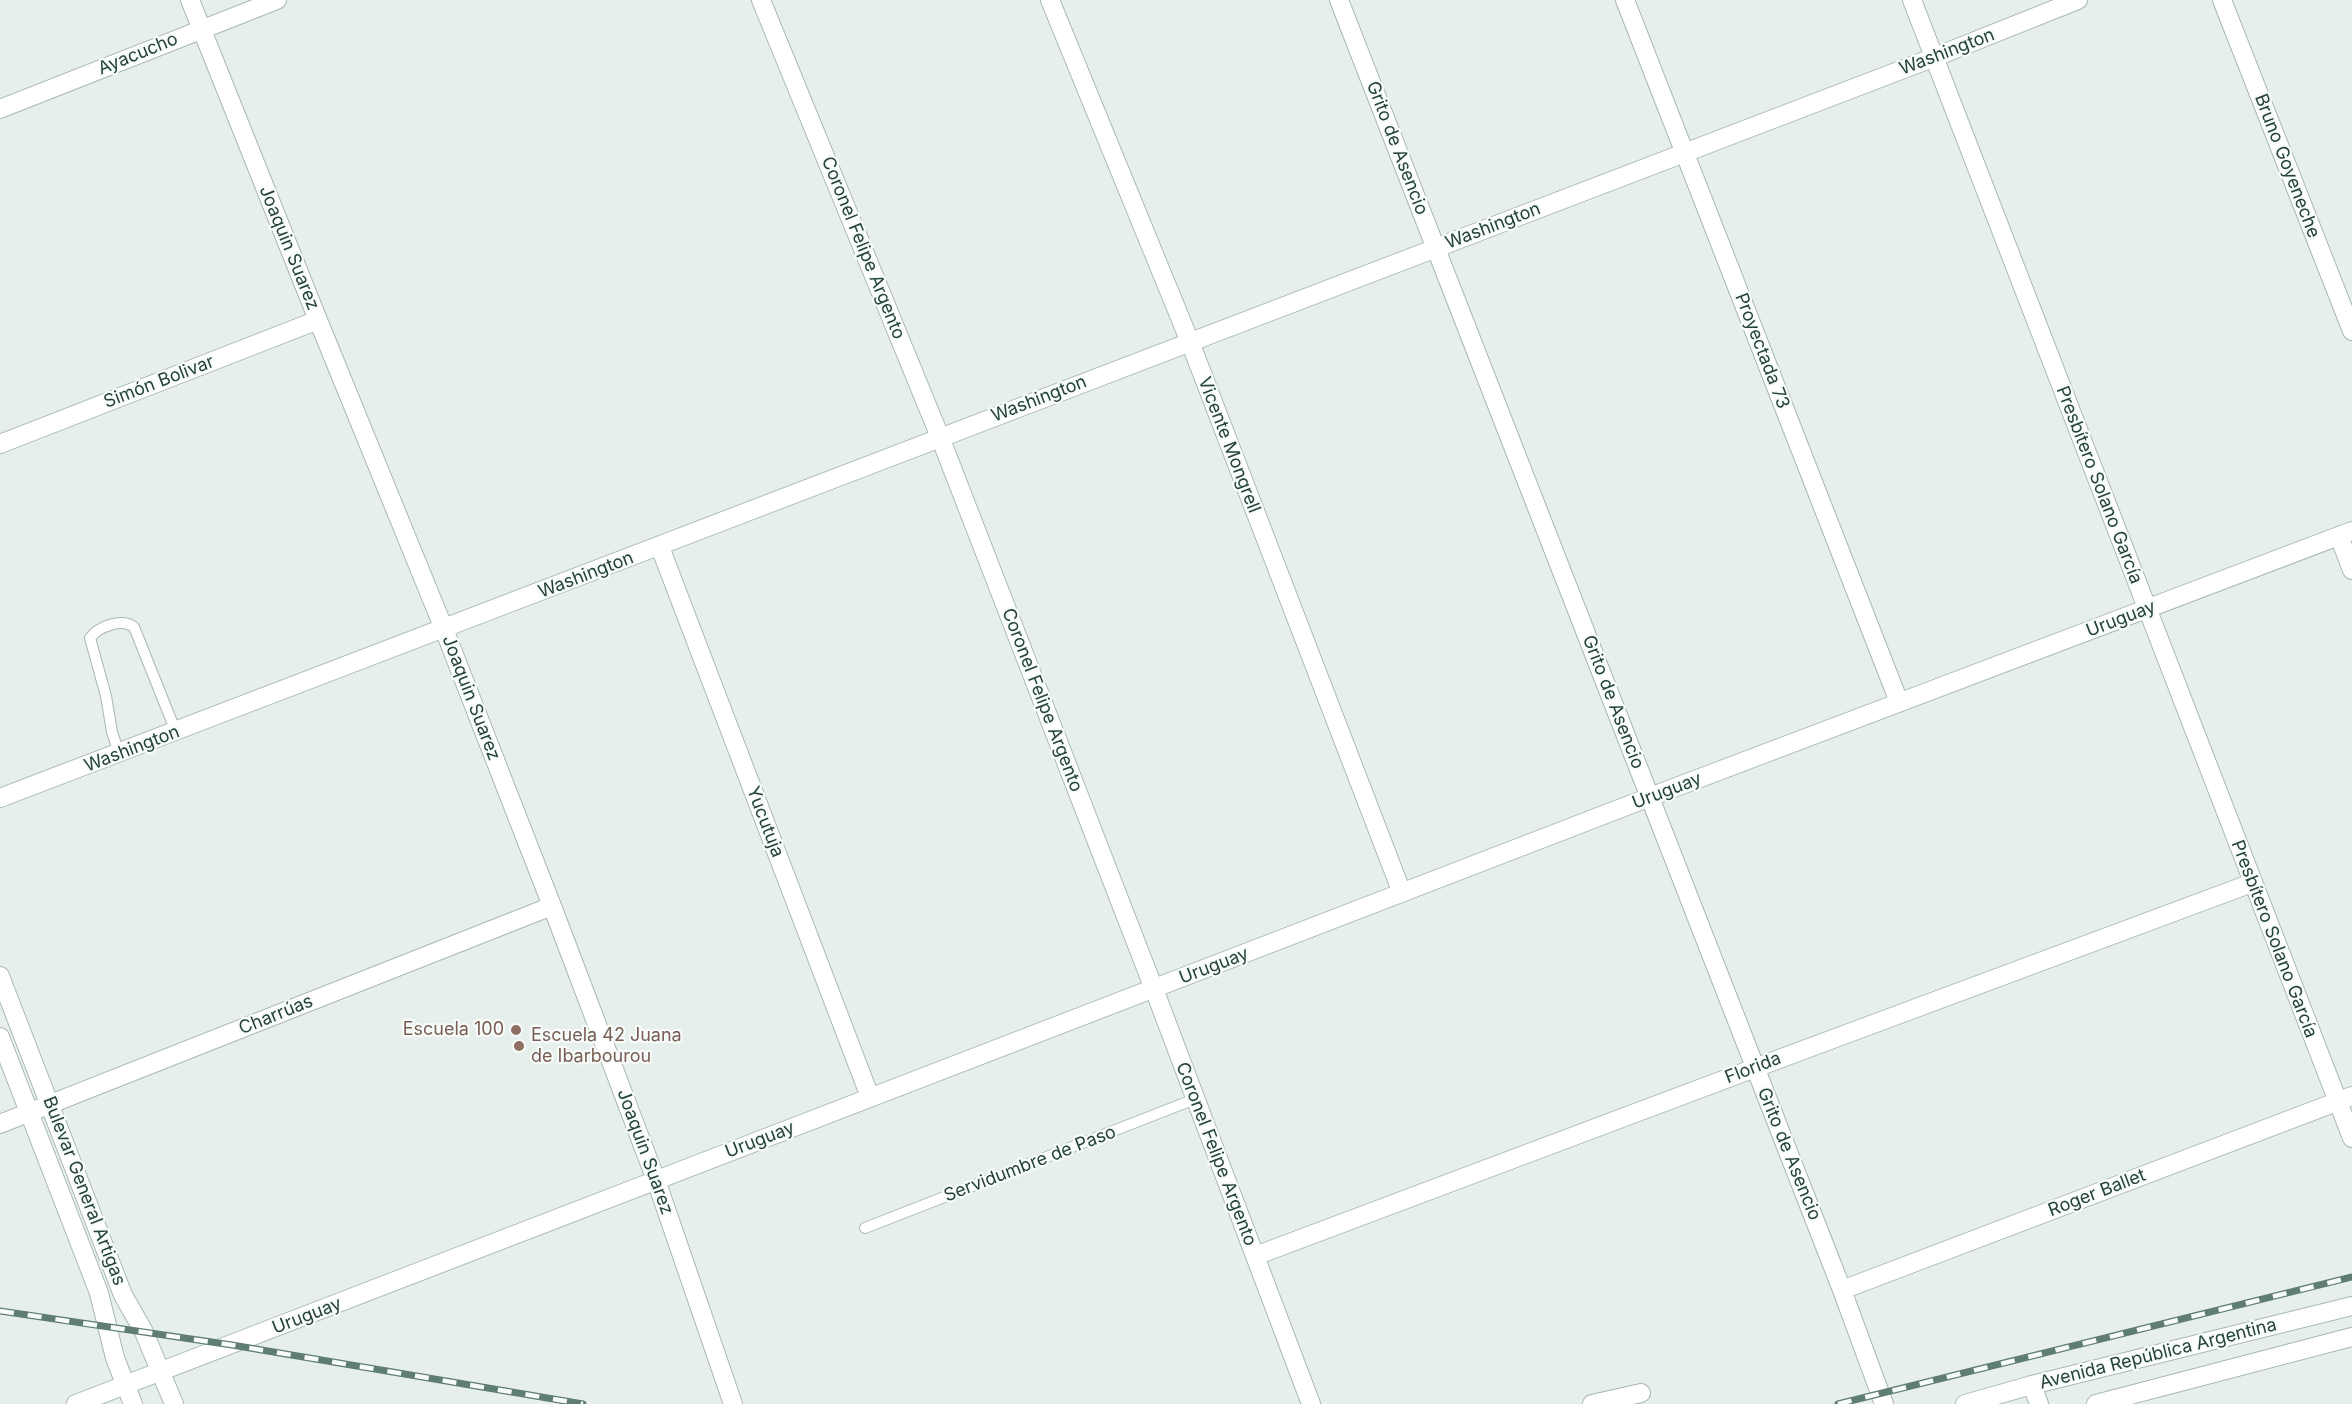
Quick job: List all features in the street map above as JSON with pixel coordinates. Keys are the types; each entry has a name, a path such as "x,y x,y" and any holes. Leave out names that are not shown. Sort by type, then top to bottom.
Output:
{"street":[{"name":"Joaquin Suarez","path":"190,0 444,629 552,906 657,1180 733,1404"},
{"name":"Ayacucho","path":"0,109 277,0"},
{"name":"Coronel Felipe Argento","path":"761,0 940,437 1155,989 1311,1404"},
{"name":"Vicente Mongrell","path":"1050,0 1190,342 1402,893"},
{"name":"Grito de Asencio","path":"1339,0 1842,1290 1884,1404"},
{"name":"Proyectada 73","path":"1625,0 1899,702"},
{"name":"Presbítero Solano García","path":"1912,0 2252,884 2345,1099 2352,1138"},
{"name":"Washington","path":"0,798 660,547 940,437 1935,57 2078,0"},
{"name":"Bruno Goyeneche","path":"2223,0 2352,331"},
{"name":"Simón Bolivar","path":"0,444 318,320"},
{"name":"Uruguay","path":"76,1404 1650,797 2346,533"},
{"path":"2346,533 2352,570"},
{"name":"Yucutuja","path":"660,547 870,1097"},
{"name":"Florida","path":"1255,1256 2252,884"},
{"name":"Charrúas","path":"0,1124 552,906"},
{"name":"Bulevar General Artigas","path":"0,976 123,1296 162,1372 174,1404"},
{"name":"Bulevar General Artigas","path":"0,1037 99,1293 115,1358 133,1404"},
{"name":"Roger Ballet","path":"1842,1290 2345,1099"},
{"name":"Avenida República Argentina","path":"1965,1404 2032,1385 2352,1306"},
{"name":"Avenida República Argentina","path":"2096,1404 2352,1337"},
{"path":"2032,1385 2039,1404"},
{"path":"1592,1404 1641,1393"}],"lane":[{"path":"119,753 90,638 96,632 121,621 134,627 176,732"},
{"name":"Servidumbre de Paso","path":"865,1228 1195,1099"}],"railway":[{"path":"1838,1404 2352,1277"},
{"path":"0,1311 232,1345 583,1404"}],"place":[{"name":"Escuela 100","path":"516,1030"},
{"name":"Escuela 42 Juana de Ibarbourou","path":"519,1046"}]}
